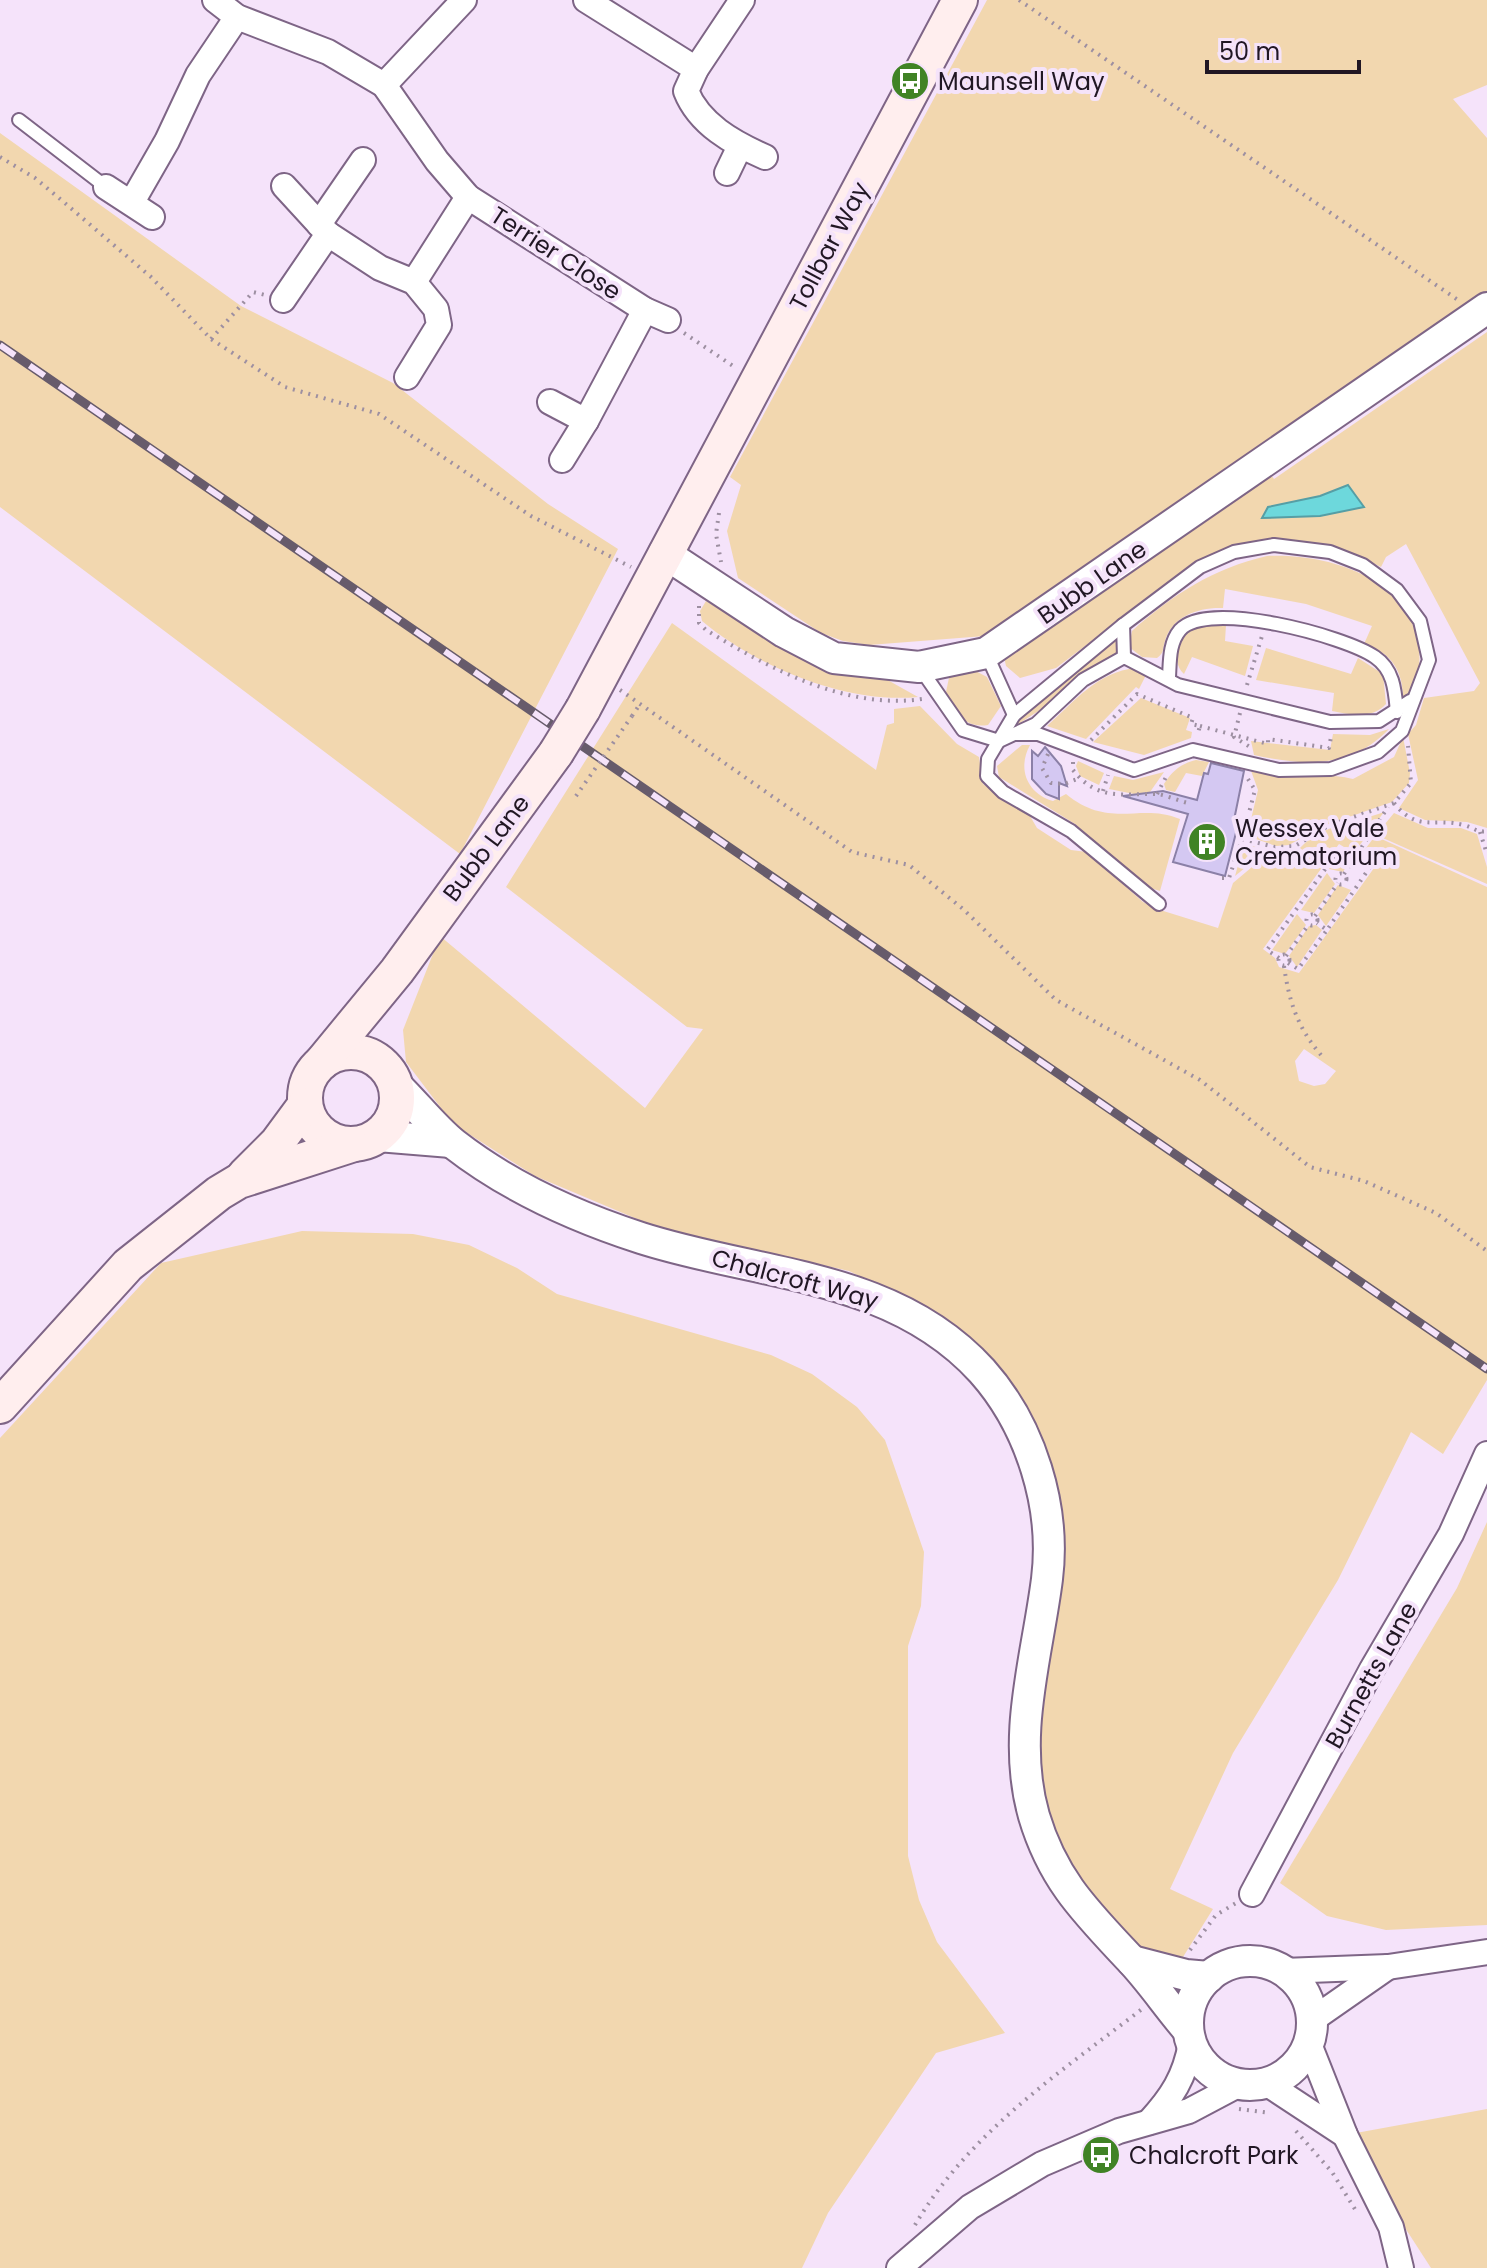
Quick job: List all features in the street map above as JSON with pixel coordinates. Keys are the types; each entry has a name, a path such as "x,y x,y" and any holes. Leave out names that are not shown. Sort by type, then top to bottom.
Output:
{"main road":[{"name":"Tollbar Way","path":"698,491 960,0"},
{"name":"Bubb Lane","path":"322,1062 397,971 556,753 601,678 698,491"},
{"name":"Bubb Lane","path":"389,1074 384,1018 397,971"},
{"path":"239,1181 364,1140 386,1128 396,1107 389,1074 359,1053 333,1055 322,1062 310,1077 305,1105 308,1118 326,1137 364,1140"},
{"path":"0,1406 128,1265 168,1231 239,1181 277,1143 305,1105"}],"street":[{"path":"215,0 237,17 328,52 384,85 464,0"},
{"path":"586,0 696,69"},
{"path":"742,0 696,69 686,91 694,112 740,146 765,157"},
{"path":"132,202 167,141 198,75 237,17"},
{"name":"Terrier Close","path":"384,85 437,161 468,197 645,310 668,320"},
{"path":"727,173 740,146"},
{"path":"283,300 363,160"},
{"path":"284,186 324,229 380,268 414,282 436,309 439,325 409,367"},
{"path":"106,187 152,217"},
{"name":"Terrier Close","path":"414,282 468,197"},
{"name":"Terrier Close","path":"562,460 645,310"},
{"name":"Bubb Lane","path":"658,563 834,658 919,667 986,653 1482,311"},
{"path":"550,402 586,421"},
{"name":"Chalcroft Way","path":"389,1074 451,1142 531,1191 617,1229 684,1249 857,1290 882,1300 944,1337 981,1371 1024,1436 1042,1489 1047,1521 1047,1576 1025,1729 1028,1786 1034,1813 1049,1856 1075,1901 1132,1961 1190,2036"},
{"name":"Chalcroft Way","path":"364,1140 451,1142"},
{"name":"Burnetts Lane","path":"1252,1894 1372,1669 1451,1534 1487,1454"},
{"path":"1132,1961 1194,1975 1245,1962 1258,1962 1283,1971 1388,1967 1487,1952"},
{"path":"899,2268 941,2229 1004,2185 1079,2147 1198,2106 1296,2064 1310,2032 1388,1967"},
{"path":"1283,1971 1303,1992 1310,2032 1345,2135 1391,2227 1401,2268"},
{"path":"1149,2122 1185,2074 1194,1975"},
{"path":"1190,2036 1210,2071 1253,2084 1345,2135"}],"lane":[{"path":"19,120 106,187"},
{"path":"1016,734 1038,734 1134,770 1193,750 1279,770 1331,769 1378,752 1402,731 1410,701 1429,660 1420,621 1397,590 1363,565 1330,552 1274,545 1234,552 1200,567 1123,625 1014,715 988,759 987,776 1003,792 1071,831 1159,904"},
{"path":"1169,677 1170,652 1180,630 1196,619 1216,615 1266,622 1298,628 1375,656 1391,674 1397,712"},
{"path":"1123,625 1124,657"},
{"path":"986,653 1014,715"},
{"path":"919,667 963,730 999,741 1052,712 1083,680 1124,657"},
{"path":"1124,657 1169,677 1178,685 1330,722 1379,721 1410,701"}],"path":[{"path":"1019,0 1482,311"},
{"path":"0,157 35,178 151,277 211,339 285,387 379,414 531,516 623,566 658,563"},
{"path":"211,339 253,292 283,300"},
{"path":"668,320 745,374"},
{"path":"601,678 852,852 909,865 963,909 1056,1000 1200,1080 1310,1167 1364,1181 1436,1213 1487,1251"},
{"path":"1137,694 1193,718 1191,724 1268,744 1268,739 1329,748 1332,730 1340,732"},
{"path":"576,796 640,704"},
{"path":"1157,794 1172,769 1193,750 1200,726"},
{"path":"1048,754 1042,768 1051,783 1064,784 1080,778"},
{"path":"1345,882 1344,874 1391,805 1409,819 1423,823 1465,825 1480,832 1487,831"},
{"path":"1480,832 1487,854"},
{"path":"1222,878 1229,878 1242,839"},
{"path":"1341,847 1355,857 1370,867 1327,930 1298,969 1278,962 1279,958 1267,950 1341,847"},
{"path":"1325,869 1336,876 1338,883"},
{"path":"1336,876 1344,874"},
{"path":"1296,909 1308,917 1315,916 1338,883 1345,882 1355,888"},
{"path":"1315,916 1317,923 1327,930"},
{"path":"1308,917 1309,924 1286,956 1286,965 1291,1007 1302,1030 1321,1055"},
{"path":"1309,924 1317,923"},
{"path":"1279,958 1286,956"},
{"path":"1194,1975 1208,1923 1252,1894"},
{"path":"912,2230 955,2171 1017,2104 1161,1998"},
{"path":"1198,2106 1204,2116 1237,2109 1261,2110 1283,2118"},
{"path":"1290,2125 1332,2172 1358,2215 1379,2204"}],"shaded area":[{"path":"987,0 1487,0 1487,85 1453,99 1487,138 1487,295 985,636 869,645 843,641 821,633 738,578 727,531 741,485 730,477"},
{"path":"0,133 241,306 393,383 548,504 618,549 460,854 0,507"},
{"path":"1487,332 1487,828 1467,822 1425,820 1399,808 1418,780 1408,734 1416,725 1424,698 1474,691 1480,683 1406,544 1386,557 1381,567 1356,555 1297,541 1267,543 1195,563 1056,668 1020,678 1006,666 1003,652 1267,470 1274,479"},
{"path":"1348,485 1364,507 1320,516 1262,518 1268,507 1320,496"},
{"path":"1267,556 1315,559 1339,565 1383,587 1401,604 1413,624 1419,649 1419,670 1403,699 1401,680 1394,664 1382,652 1364,644 1372,626 1306,604 1225,589 1223,608 1196,611 1180,619 1169,632 1157,658 1142,657 1129,647 1132,631 1178,595 1229,568"},
{"path":"706,601 799,657 857,675 884,678 918,697 862,695 804,679 776,667 724,638 702,621 700,611"},
{"path":"672,623 876,770 887,725 894,723 894,709 920,706 957,744 979,757 983,784 1030,816 1037,828 1071,850 1087,852 1143,902 1218,928 1233,883 1271,851 1296,851 1311,858 1300,848 1309,840 1339,825 1384,812 1354,853 1339,844 1263,949 1275,958 1279,967 1299,973 1374,868 1360,856 1375,836 1487,887 1487,1380 1443,1454 1411,1432 1338,1580 1233,1753 1170,1889 1213,1909 1183,1957 1152,1952 1130,1941 1103,1916 1053,1839 1037,1769 1053,1493 925,1308 849,1271 656,1227 535,1176 453,1124 406,1062 403,1030 440,936 645,1108 703,1029 687,1027 506,887","holes":["1304,1049 1336,1071 1325,1084 1314,1086 1299,1081 1295,1061"]},
{"path":"1219,623 1226,625 1225,641 1253,646 1245,676 1192,657 1184,674 1177,661 1182,640 1192,629"},
{"path":"1116,638 1119,653 1077,675 1054,701 1012,728 1017,719"},
{"path":"1266,648 1351,674 1358,658 1383,674 1386,704 1368,714 1332,711 1334,693 1256,680"},
{"path":"970,668 987,677 1001,706 988,725 980,726 966,721 952,706 946,692 950,673"},
{"path":"1136,668 1147,673 1139,689 1136,687 1086,739 1047,726 1098,682 1110,675"},
{"path":"1141,698 1190,718 1186,730 1192,732 1191,738 1144,755 1093,742"},
{"path":"1389,729 1359,751 1326,761 1291,761 1254,755 1251,741 1330,750 1333,734 1370,735"},
{"path":"1403,737 1409,783 1392,802 1323,826 1289,845 1276,846 1247,836 1258,790 1250,768 1279,775 1353,779 1394,757"},
{"path":"1022,745 1030,745 1024,763 1027,779 1044,797 1053,801 1066,794 1097,811 1152,813 1180,819 1160,891 1147,887 1075,824 999,777 997,766"},
{"path":"1196,760 1209,762 1202,776 1186,773 1175,792 1166,790 1164,784 1174,771"},
{"path":"1078,761 1104,773 1099,785 1080,776 1076,766"},
{"path":"1164,772 1150,792 1134,794 1109,789 1114,776 1133,780"},
{"path":"1394,813 1428,828 1461,828 1477,834 1487,867 1487,884 1376,835"},
{"path":"1244,844 1267,850 1235,876"},
{"path":"1341,851 1351,858 1343,872 1329,869"},
{"path":"1327,873 1335,884 1314,913 1301,910"},
{"path":"1338,885 1351,890 1326,926 1318,915"},
{"path":"1297,914 1306,925 1285,954 1272,950"},
{"path":"1316,925 1322,930 1297,967 1289,956 1309,926"},
{"path":"302,1231 413,1234 469,1245 517,1268 557,1294 771,1355 812,1374 857,1407 885,1440 924,1552 921,1606 908,1646 908,1856 919,1900 937,1942 1005,2033 936,2053 828,2213 802,2268 0,2268 0,1438 161,1263"},
{"path":"1487,1522 1487,1925 1386,1930 1327,1916 1280,1883 1457,1588"},
{"path":"1487,2109 1487,2268 1431,2268 1345,2135"}],"building":[{"path":"1045,747 1061,766 1067,786 1059,783 1059,799 1046,794 1032,779 1032,751 1038,756"},
{"name":"Wessex Vale Crematorium","path":"1211,763 1244,771 1234,820 1239,821 1225,876 1173,862 1188,814 1123,796 1163,791 1197,800 1204,773 1208,774"}],"railway":[{"path":"0,345 1487,1369"}],"place":[{"name":"Maunsell Way","path":"910,81"},
{"name":"Wessex Vale Crematorium","path":"1207,842"},
{"name":"Chalcroft Park","path":"1101,2155"}]}
